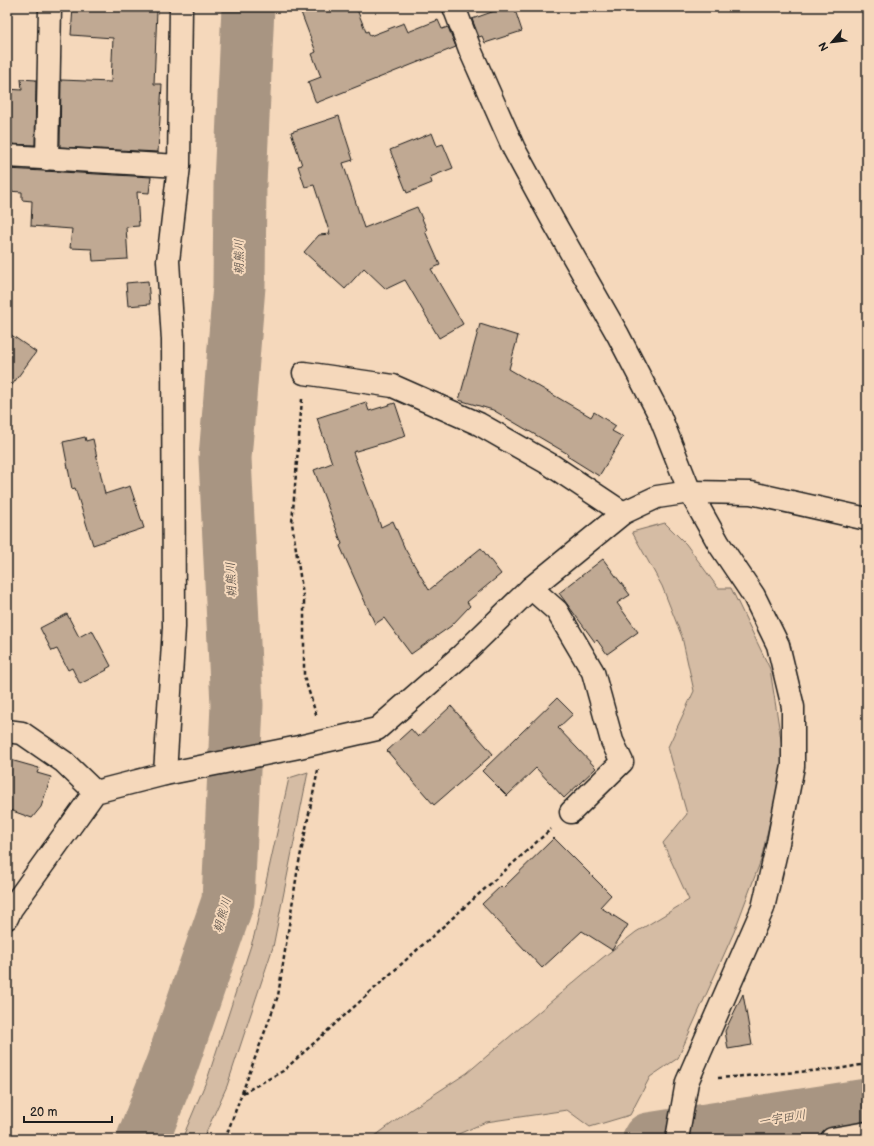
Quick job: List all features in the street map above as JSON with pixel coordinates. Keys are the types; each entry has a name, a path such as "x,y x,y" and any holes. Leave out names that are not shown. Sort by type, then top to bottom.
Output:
{"street":[{"path":"47,159 50,7"},
{"path":"165,774 174,626 174,340 168,261 178,166 181,7"},
{"path":"454,7 471,52 514,149 618,335 658,414 690,492 719,544 754,596 778,645 793,707 793,766 763,908 685,1091 677,1139"},
{"path":"7,156 178,166"},
{"path":"304,372 393,386 479,424 551,465 624,513"},
{"path":"7,918 11,909 95,792 165,774 299,747 377,729 462,655 531,588 624,513 657,498 690,492 751,492 867,519"},
{"path":"531,588 557,611 592,672 612,741 622,762 571,812"},
{"path":"7,731 22,733 64,762 95,792"},
{"path":"832,1139 867,1133"}],"path":[{"path":"225,1139 243,1094 278,996 298,867 324,741 304,676 304,602 292,523 304,372"},
{"path":"243,1094 283,1071 571,812"},
{"path":"685,1091 745,1075 838,1069 867,1064"}],"shaded area":[{"path":"665,523 686,544 718,588 731,588 770,669 784,759 761,860 734,932 678,1058 650,1077 630,1115 590,1127 567,1110 486,1122 447,1139 371,1139 410,1110 467,1073 601,959 636,932 689,900 663,843 687,814 668,747 694,691 682,637 662,586 632,532"},
{"path":"308,772 273,947 227,1086 203,1139 182,1139 208,1077 254,936 289,778"}],"building":[{"path":"73,7 157,10 154,84 162,84 158,152 60,147 61,80 111,82 113,38 71,35"},
{"path":"299,7 356,7 366,32 368,31 370,36 404,23 408,32 438,20 442,29 448,27 456,47 316,103 308,82 321,77 312,54 316,52"},
{"path":"506,7 514,7 522,31 485,43 482,36 479,37 472,19"},
{"path":"21,79 36,80 35,145 7,144 7,89 22,90"},
{"path":"339,116 353,160 343,163 364,228 417,207 427,230 425,231 440,265 431,269 463,324 439,338 405,280 386,289 364,268 345,289 304,252 319,235 330,234 314,185 305,187 298,166 302,165 291,132"},
{"path":"432,133 437,146 443,144 453,168 430,177 432,183 407,193 390,150"},
{"path":"7,169 151,177 149,193 137,192 139,226 126,227 128,259 93,261 92,249 70,248 72,229 31,226 32,201 22,200 22,192 7,191"},
{"path":"148,281 150,304 128,306 126,283"},
{"path":"480,324 518,336 509,369 591,417 594,412 616,426 612,431 623,437 599,476 567,456 568,454 493,410 459,400"},
{"path":"7,332 36,352 7,392"},
{"path":"366,402 369,411 395,403 406,436 353,452 381,527 393,521 405,549 429,590 481,548 501,574 467,602 470,606 451,626 411,654 384,618 375,624 340,546 342,544 314,470 332,463 317,418"},
{"path":"85,437 86,441 93,439 105,494 130,486 144,528 93,545 75,488 72,489 63,442"},
{"path":"603,559 630,595 617,603 638,632 607,654 597,640 595,642 559,593"},
{"path":"67,614 79,637 92,630 111,666 106,669 107,670 80,684 72,668 68,670 57,649 52,651 40,628"},
{"path":"557,698 573,714 558,728 596,768 564,798 536,768 507,796 482,771"},
{"path":"451,706 493,754 434,805 387,751 411,729 418,737"},
{"path":"7,759 39,768 37,773 51,777 41,807 32,818 7,809"},
{"path":"554,838 611,895 600,907 628,925 612,950 582,931 542,968 482,904 501,886 503,888"},
{"path":"743,994 752,1045 728,1049 725,1031"}],"waterway":[{"name":"朝熊川","path":"143,1139 172,1064 228,901 237,705 225,458 239,286 240,184 248,7"},
{"name":"一宇田川","path":"649,1139 867,1105"}]}
